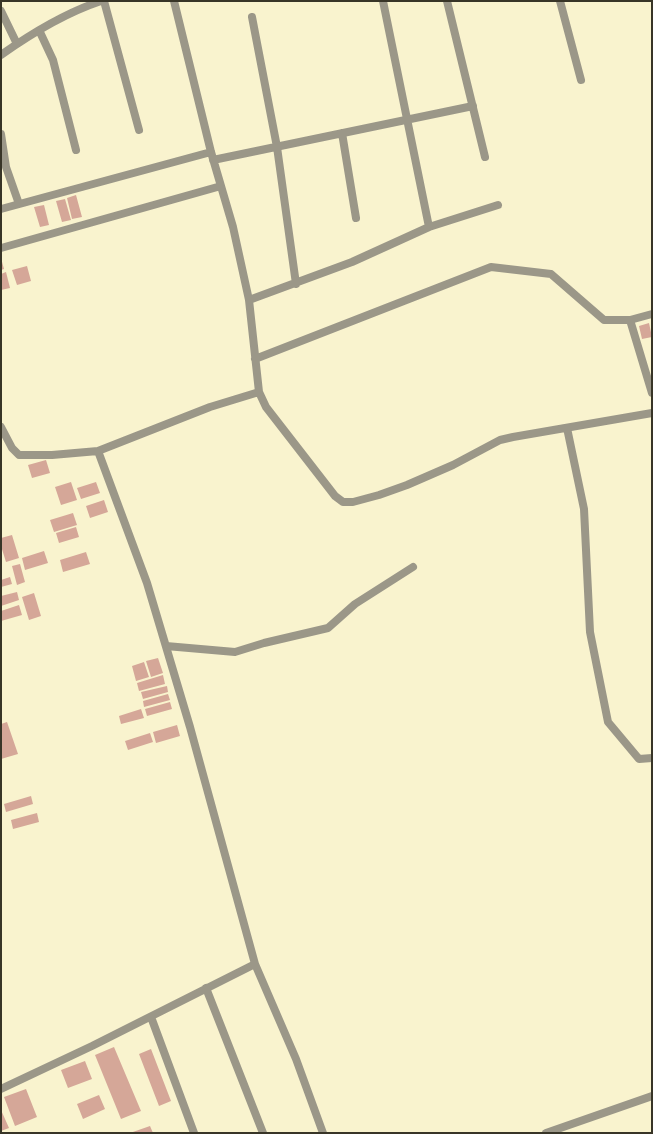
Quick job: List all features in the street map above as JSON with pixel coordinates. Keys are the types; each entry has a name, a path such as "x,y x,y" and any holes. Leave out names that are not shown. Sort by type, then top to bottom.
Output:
{"street":[{"path":"1,55 74,10 101,1"},
{"path":"104,1 139,130"},
{"path":"174,1 212,156 233,227 249,300 259,392 266,407 335,496 343,502 353,502 407,485 454,465 500,440 652,413"},
{"path":"383,1 429,227"},
{"path":"447,1 485,157"},
{"path":"560,1 581,80"},
{"path":"1,11 17,44"},
{"path":"252,17 277,147 296,284"},
{"path":"40,30 53,60 76,150"},
{"path":"1,209 212,156 277,147 473,106"},
{"path":"342,133 356,218"},
{"path":"1,134 6,167 19,204"},
{"path":"1,248 221,186"},
{"path":"249,300 296,284 352,262 429,227 498,205"},
{"path":"255,358 491,267 551,274 604,320 630,320 652,314"},
{"path":"630,320 652,393"},
{"path":"1,427 12,448 19,455 52,455 98,451 210,407 259,392"},
{"path":"567,428 584,509 590,632 608,722 639,759 652,758"},
{"path":"98,451 135,549 166,646 255,964 296,1059 323,1133"},
{"path":"166,646 235,652 264,643 328,628 355,604 413,567"},
{"path":"1,1089 151,1017 255,964"},
{"path":"206,988 263,1133"},
{"path":"151,1017 194,1133"},
{"path":"546,1133 652,1096"}],"building":[{"path":"76,195 82,217 72,219 67,198"},
{"path":"65,199 71,220 62,222 56,201"},
{"path":"44,205 49,225 40,227 34,207"},
{"path":"1,258 4,269 1,270"},
{"path":"27,266 31,281 17,285 12,270"},
{"path":"6,272 10,288 1,290 1,274"},
{"path":"649,323 652,337 642,339 639,326"},
{"path":"46,460 50,473 32,478 28,465"},
{"path":"71,482 77,500 61,505 55,487"},
{"path":"96,482 100,493 81,499 77,488"},
{"path":"104,500 108,512 90,518 86,506"},
{"path":"73,513 77,525 54,532 50,520"},
{"path":"76,527 79,537 59,543 56,533"},
{"path":"12,535 19,558 6,562 1,546 1,538"},
{"path":"44,551 48,563 25,570 22,558"},
{"path":"86,552 90,564 63,572 60,560"},
{"path":"20,564 25,582 17,585 12,566"},
{"path":"10,577 12,584 1,587 1,580"},
{"path":"17,592 19,600 1,606 1,596"},
{"path":"34,593 41,616 29,620 22,597"},
{"path":"19,605 22,615 1,621 1,611"},
{"path":"158,658 163,673 151,677 146,661"},
{"path":"144,662 149,677 136,681 132,666"},
{"path":"163,675 165,684 139,691 137,683"},
{"path":"167,686 168,692 143,699 141,692"},
{"path":"168,694 170,700 144,707 143,701"},
{"path":"170,702 172,709 147,716 145,709"},
{"path":"141,709 144,718 121,724 119,716"},
{"path":"7,722 18,754 1,759 1,724"},
{"path":"177,725 180,736 156,743 153,732"},
{"path":"150,733 153,742 128,750 125,741"},
{"path":"31,796 33,804 6,812 4,804"},
{"path":"37,813 39,822 13,829 11,820"},
{"path":"114,1047 141,1111 121,1119 95,1055"},
{"path":"151,1049 171,1101 159,1106 139,1054"},
{"path":"85,1061 92,1079 68,1088 61,1070"},
{"path":"26,1089 37,1117 15,1126 4,1097"},
{"path":"99,1095 105,1109 83,1119 77,1104"},
{"path":"1,1110 9,1128 1,1131"},
{"path":"150,1126 153,1133 130,1133"}]}
